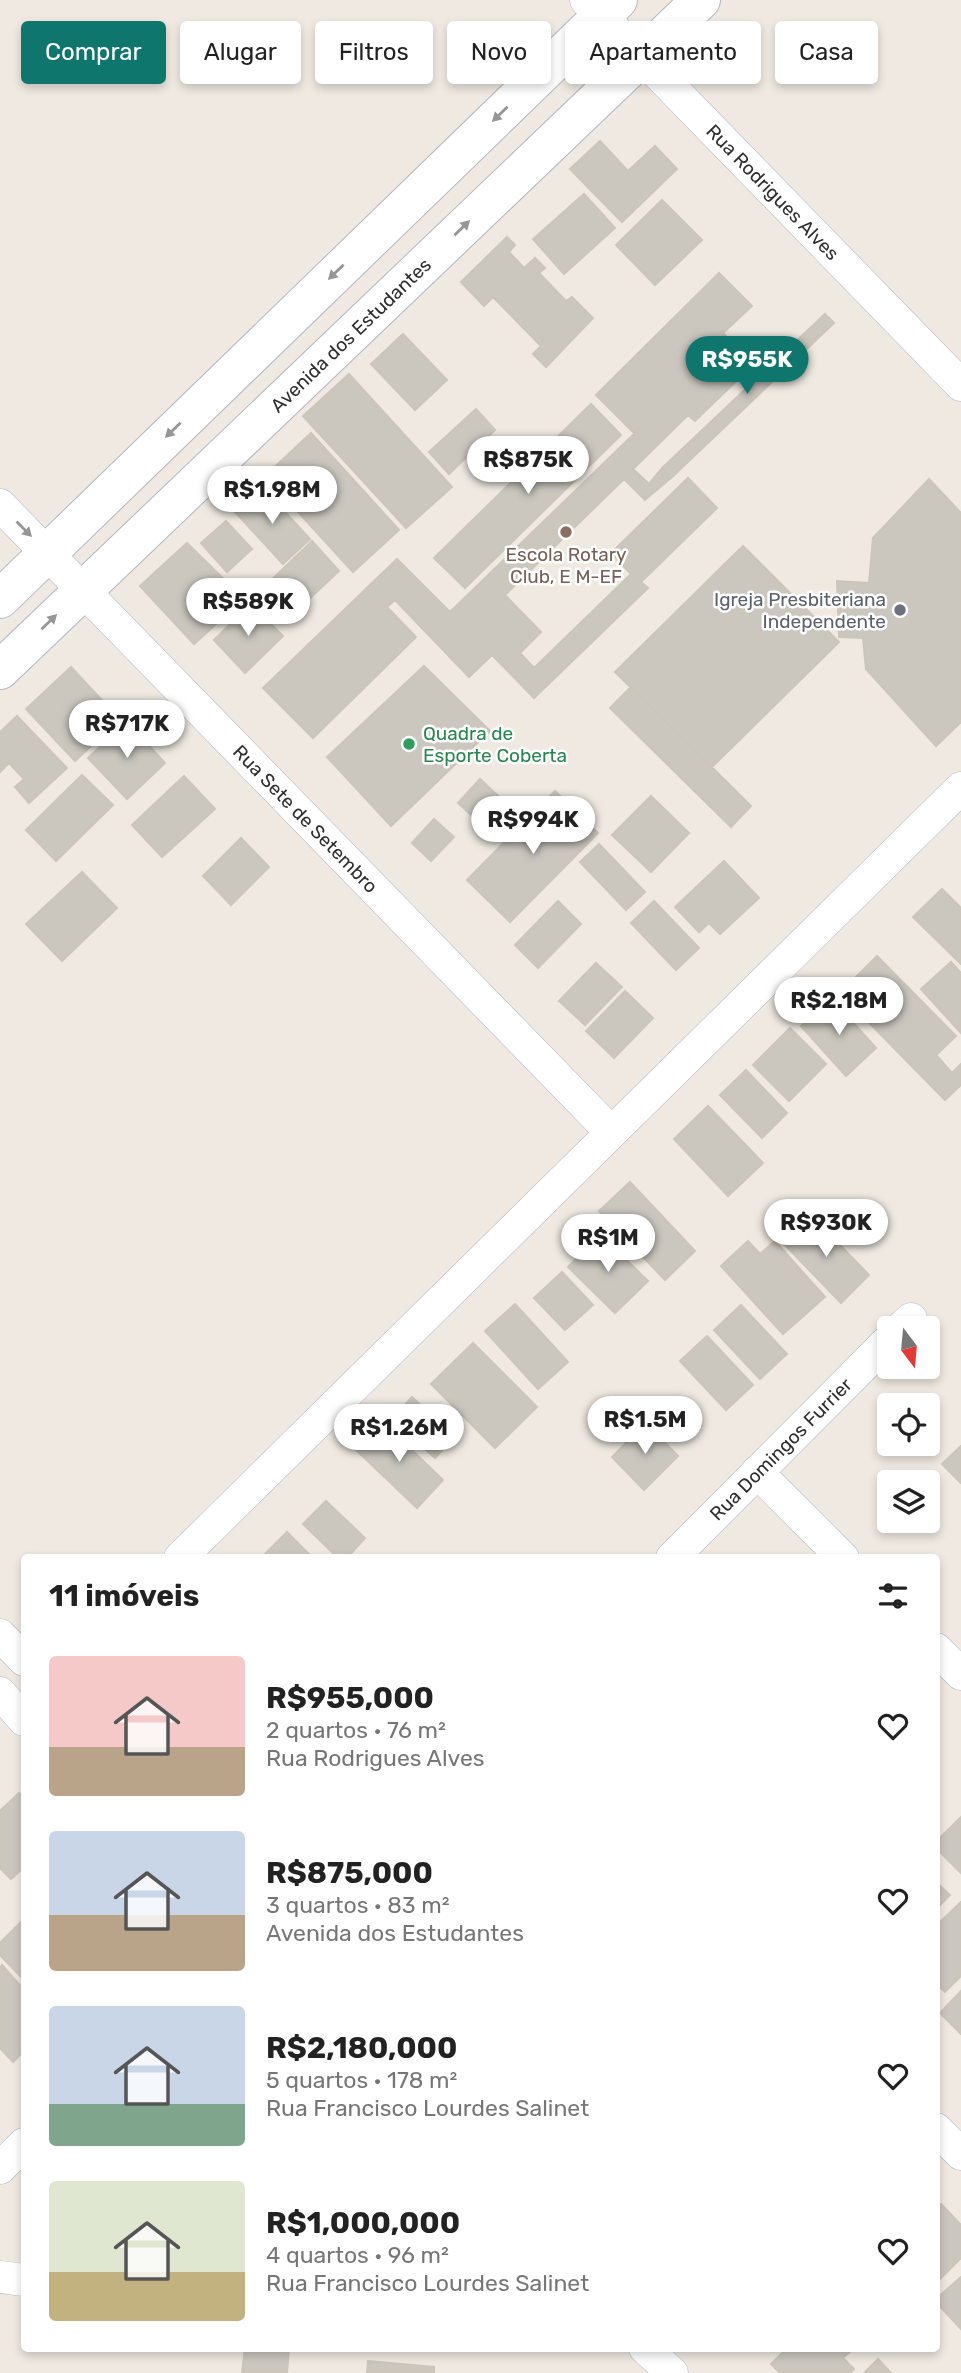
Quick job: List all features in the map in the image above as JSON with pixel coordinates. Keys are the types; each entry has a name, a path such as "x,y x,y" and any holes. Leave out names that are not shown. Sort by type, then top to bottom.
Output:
{"street":[{"name":"Avenida dos Estudantes","path":"680,21 701,0"},
{"name":"Rua Rodrigues Alves","path":"602,5 614,21"},
{"path":"0,599 393,218 602,5"},
{"name":"Avenida dos Estudantes","path":"0,670 615,84"},
{"name":"Rua Rodrigues Alves","path":"667,84 961,385"},
{"path":"393,218 433,256"},
{"path":"226,378 264,417"},
{"name":"Rua Sete de Setembro","path":"0,505 611,1132"},
{"path":"184,1554 961,788"},
{"name":"Rua Domingos Furrier","path":"676,1554 877,1352"},
{"path":"757,1472 839,1554"},
{"path":"0,1634 21,1657"},
{"path":"940,1653 961,1674"},
{"path":"940,2133 961,2154"},
{"path":"0,2168 21,2147"},
{"path":"0,2277 21,2280"},
{"path":"649,2352 672,2373"}],"building":[{"path":"600,141 628,171 655,146 677,169 622,222 570,169"},
{"path":"584,194 615,228 564,274 533,239"},
{"path":"662,200 702,240 655,285 616,245"},
{"path":"507,237 515,245 509,252 524,268 535,258 545,268 539,273 566,301 572,297 593,318 546,367 533,354 541,346 493,297 484,306 461,282"},
{"path":"719,273 752,306 723,333 754,364 695,421 688,415 633,469 649,484 662,468 671,478 645,500 624,479 505,595 541,632 520,653 534,668 631,574 611,553 688,478 717,508 641,582 648,588 534,698 492,655 469,677 395,600 387,607 416,637 313,738 263,688 397,559 450,612 668,401 634,433 596,395"},
{"path":"825,314 834,323 671,478 662,468"},
{"path":"403,334 447,380 415,410 371,364"},
{"path":"349,374 452,487 406,528 303,416"},
{"path":"591,404 621,435 465,588 434,558"},
{"path":"476,409 495,430 449,474 429,452"},
{"path":"311,433 399,530 353,572 265,476"},
{"name":"Igreja Presbiteriana Independente","path":"929,479 961,513 961,722 936,746 866,669 863,638 839,637 837,581 869,583 873,538"},
{"path":"262,487 310,539 283,564 235,512"},
{"path":"226,521 252,549 227,572 201,543"},
{"path":"312,541 339,571 292,615 265,586"},
{"path":"187,543 244,599 194,644 140,586"},
{"path":"743,546 839,642 712,767 615,672"},
{"path":"251,604 283,636 245,673 214,640"},
{"name":"Quadra de Esporte Coberta","path":"424,666 490,731 391,826 327,757"},
{"path":"71,667 111,710 83,736 92,745 75,761 26,709"},
{"path":"631,687 751,806 731,827 610,708"},
{"path":"17,716 67,768 29,803 15,787 24,779 9,763 0,772 0,732"},
{"path":"127,722 165,763 127,799 88,758"},
{"path":"82,775 113,805 56,861 26,830"},
{"path":"184,776 215,809 162,857 132,825"},
{"path":"480,779 507,804 485,828 458,803"},
{"path":"555,791 598,833 510,922 467,880"},
{"path":"651,796 689,833 651,872 612,835"},
{"path":"434,819 454,837 431,861 412,843"},
{"path":"241,838 269,867 231,905 203,876"},
{"path":"599,844 645,892 626,910 580,862"},
{"path":"724,861 759,898 720,934 709,923 699,932 675,907"},
{"path":"82,872 117,908 62,961 26,924"},
{"path":"942,889 961,908 961,964 913,917"},
{"path":"558,901 581,924 538,968 515,945"},
{"path":"654,901 699,948 676,970 631,923"},
{"path":"877,956 956,1036 936,1055 952,1073 961,1064 961,1085 945,1100 840,993"},
{"path":"951,962 961,973 960,1032 921,989"},
{"path":"596,963 622,987 585,1025 559,1001"},
{"path":"625,991 653,1018 614,1058 586,1031"},
{"path":"832,999 876,1048 846,1076 801,1026"},
{"path":"790,1028 826,1064 789,1101 753,1065"},
{"path":"746,1070 787,1113 762,1138 720,1095"},
{"path":"708,1106 763,1163 728,1196 674,1139"},
{"path":"630,1182 695,1251 665,1280 599,1211"},
{"path":"812,1216 869,1275 841,1303 783,1243"},
{"path":"600,1234 648,1281 615,1313 568,1267"},
{"path":"748,1241 760,1254 775,1241 825,1297 783,1334 721,1266"},
{"path":"562,1272 593,1305 565,1330 534,1298"},
{"path":"515,1304 568,1362 538,1389 485,1331"},
{"path":"741,1305 787,1354 760,1379 714,1330"},
{"path":"707,1336 753,1385 726,1410 680,1361"},
{"path":"473,1343 537,1407 495,1448 431,1384"},
{"path":"412,1397 455,1436 435,1458 392,1419"},
{"path":"382,1421 443,1480 417,1508 355,1449"},
{"path":"646,1423 678,1456 644,1490 612,1457"},
{"path":"961,1446 961,1483 942,1464"},
{"path":"326,1501 365,1538 351,1554 334,1554 303,1524"},
{"path":"287,1532 309,1554 265,1554"},
{"path":"19,1793 21,1870 11,1879 0,1868 0,1811"},
{"path":"961,1817 961,1873 940,1852 940,1838"},
{"path":"940,1886 950,1895 940,1905"},
{"path":"961,1902 961,1976 945,1992 940,1988 940,1922"},
{"path":"21,1922 21,1977 0,1955 0,1943"},
{"path":"2,1965 21,1987 21,2054 13,2062 0,2048"},
{"path":"961,1991 961,2034 940,2013"},
{"path":"940,2205 961,2225 961,2258 940,2279"},
{"path":"961,2277 961,2329 940,2306 940,2295"},
{"path":"245,2352 289,2352 287,2373 242,2373"},
{"path":"783,2352 850,2352 843,2358 854,2369 850,2373 780,2373 771,2364"},
{"path":"878,2359 891,2373 864,2373"},
{"path":"368,2361 434,2367 434,2373 367,2373"}],"place":[{"name":"Escola Rotary Club, E M-EF","path":"566,532"},
{"name":"Igreja Presbiteriana Independente","path":"900,610"},
{"name":"Quadra de Esporte Coberta","path":"409,744"}]}
